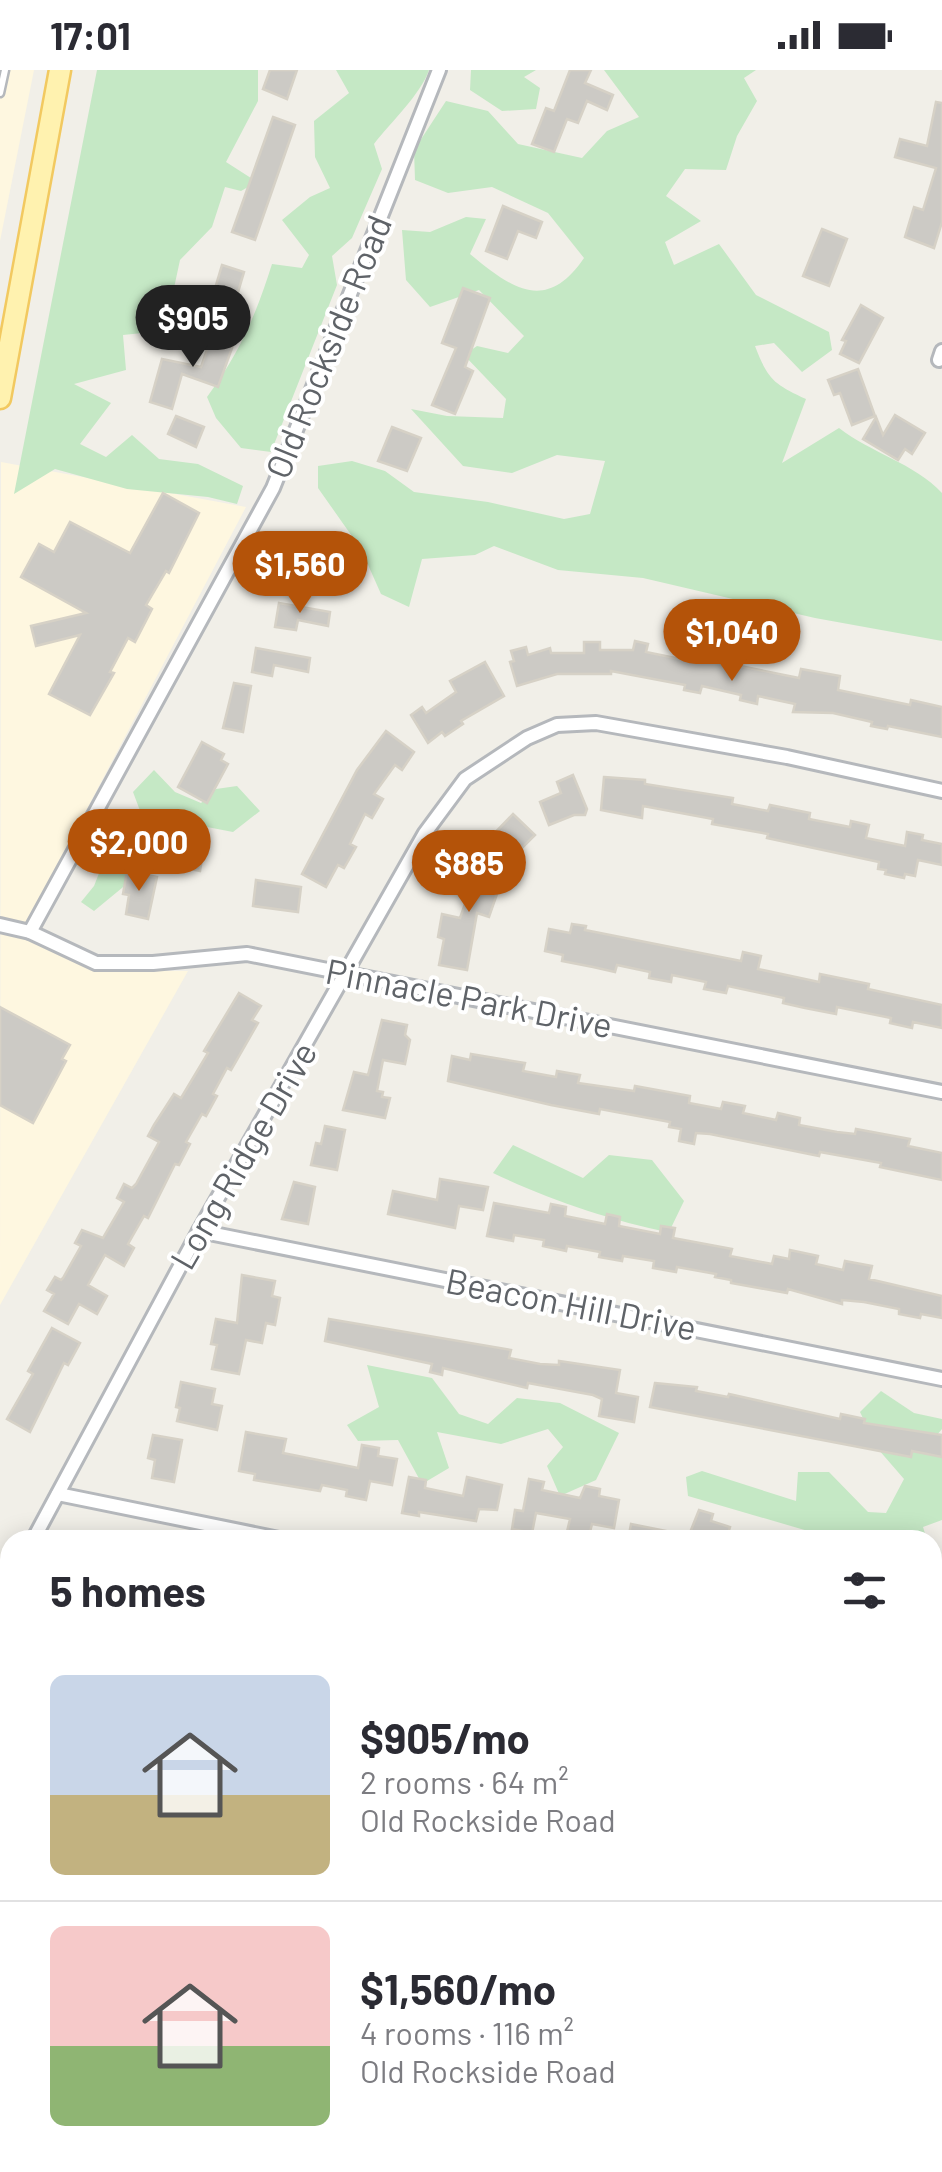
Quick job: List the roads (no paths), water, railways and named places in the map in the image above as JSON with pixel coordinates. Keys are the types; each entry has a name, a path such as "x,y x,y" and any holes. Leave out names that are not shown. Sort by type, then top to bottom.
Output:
{"main road":[{"path":"0,398 60,70"}],"street":[{"name":"Old Rockside Road","path":"30,932 273,488 439,70"},
{"name":"Long Ridge Drive","path":"38,1530 200,1231 425,833 465,779 527,738 557,724 596,723 942,790"},
{"name":"Pinnacle Park Drive","path":"0,925 30,932 96,962 153,963 247,954 942,1092"},
{"name":"Beacon Hill Drive","path":"200,1231 942,1379"},
{"path":"58,1494 235,1530"}],"lane":[{"path":"0,93 5,70"}]}
